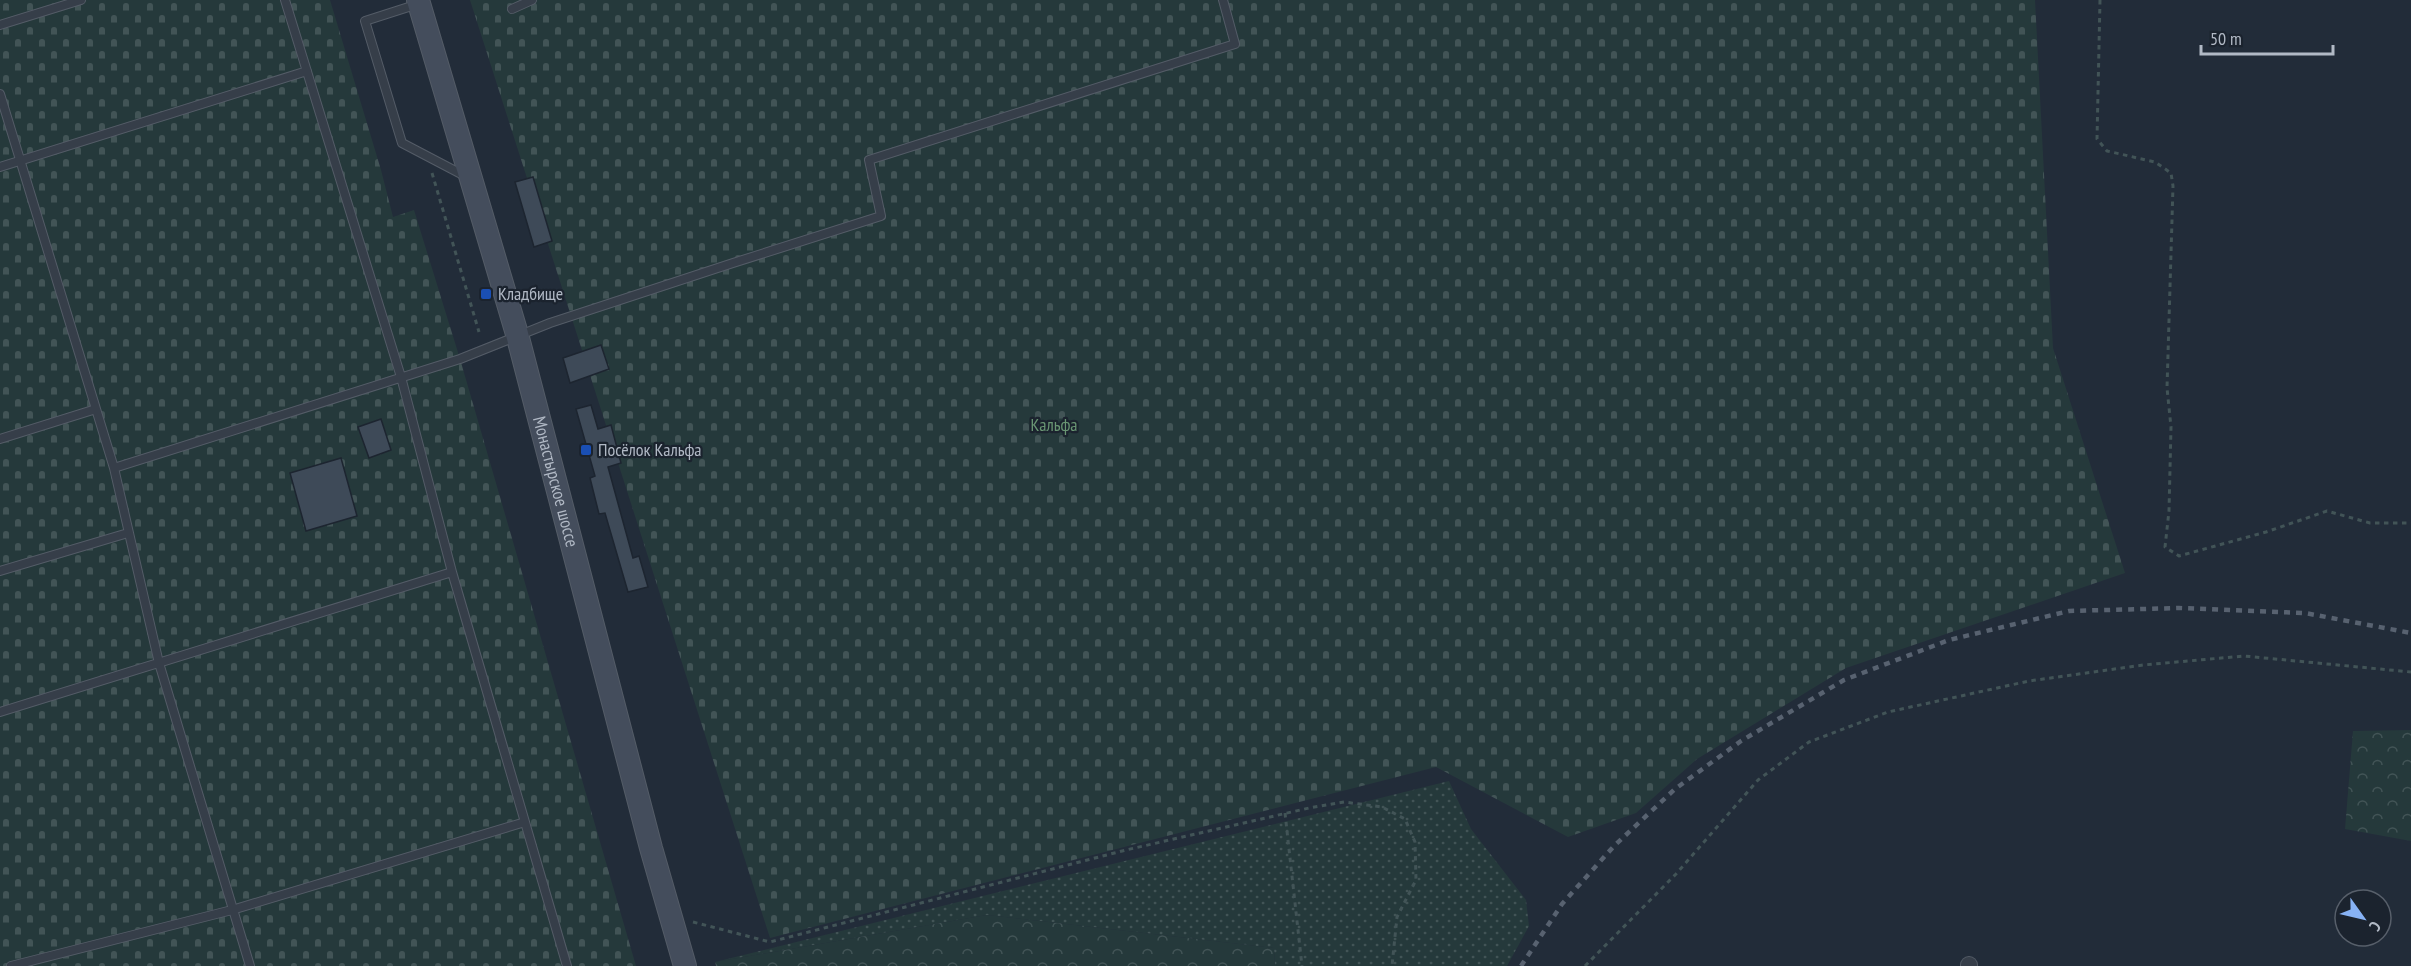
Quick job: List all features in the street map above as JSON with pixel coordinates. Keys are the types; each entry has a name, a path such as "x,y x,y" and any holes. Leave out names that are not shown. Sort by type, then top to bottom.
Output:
{"main road":[{"name":"Монастырское шоссе","path":"418,2 473,180 517,334 685,966"}],"lane":[{"path":"0,25 81,0"},
{"path":"285,0 401,377 452,572 567,966"},
{"path":"512,9 532,0"},
{"path":"114,468 460,359 517,334 733,262 881,216 869,160 1235,44 1223,0"},
{"path":"418,2 365,21 402,143 473,180"},
{"path":"0,167 307,71"},
{"path":"0,94 114,468 159,663 250,966"},
{"path":"0,439 96,409"},
{"path":"0,571 128,533"},
{"path":"0,712 452,572"},
{"path":"11,966 232,910 525,822"}],"path":[{"path":"2100,0 2097,139 2107,151 2155,162 2171,173 2174,186 2167,388 2171,427 2169,511 2165,547 2179,556 2266,532 2327,511 2370,523 2411,523"},
{"path":"428,156 479,332"},
{"path":"1585,966 1676,874 1758,780 1809,742 1888,712 2029,681 2144,665 2244,656 2411,672"},
{"path":"671,917 770,942 1126,850 1285,813 1344,802 1382,807 1405,819 1415,842 1416,880 1397,917 1392,966"},
{"path":"1285,813 1302,966"}],"green space":[{"path":"0,0 330,0 393,217 414,210 460,359 636,966 0,966"},
{"name":"Кальфа","path":"470,0 2035,0 2053,348 2125,573 1846,668 1697,759 1636,813 1568,837 1436,767 770,938"},
{"path":"2411,730 2411,841 2345,829 2353,731"},
{"path":"1449,781 1471,829 1526,900 1529,926 1507,966 1275,966 1274,948 987,915 715,962"},
{"path":"987,915 1274,948 1275,966 716,966 715,962"}],"building":[{"path":"533,177 552,241 534,247 515,182"},
{"path":"601,345 609,369 570,383 563,358"},
{"path":"591,405 598,429 611,425 621,463 608,467 633,558 639,556 648,587 628,592 605,513 599,514 590,478 595,476 576,409"},
{"path":"381,419 391,450 369,458 358,427"},
{"path":"341,458 357,516 306,531 290,473"}],"railway":[{"path":"1521,966 1562,904 1614,846 1675,789 1741,741 1844,680 1949,640 2069,611 2179,608 2305,613 2411,633"}],"place":[{"name":"Кладбище","path":"486,294"},
{"name":"Посёлок Кальфа","path":"586,450"}]}
